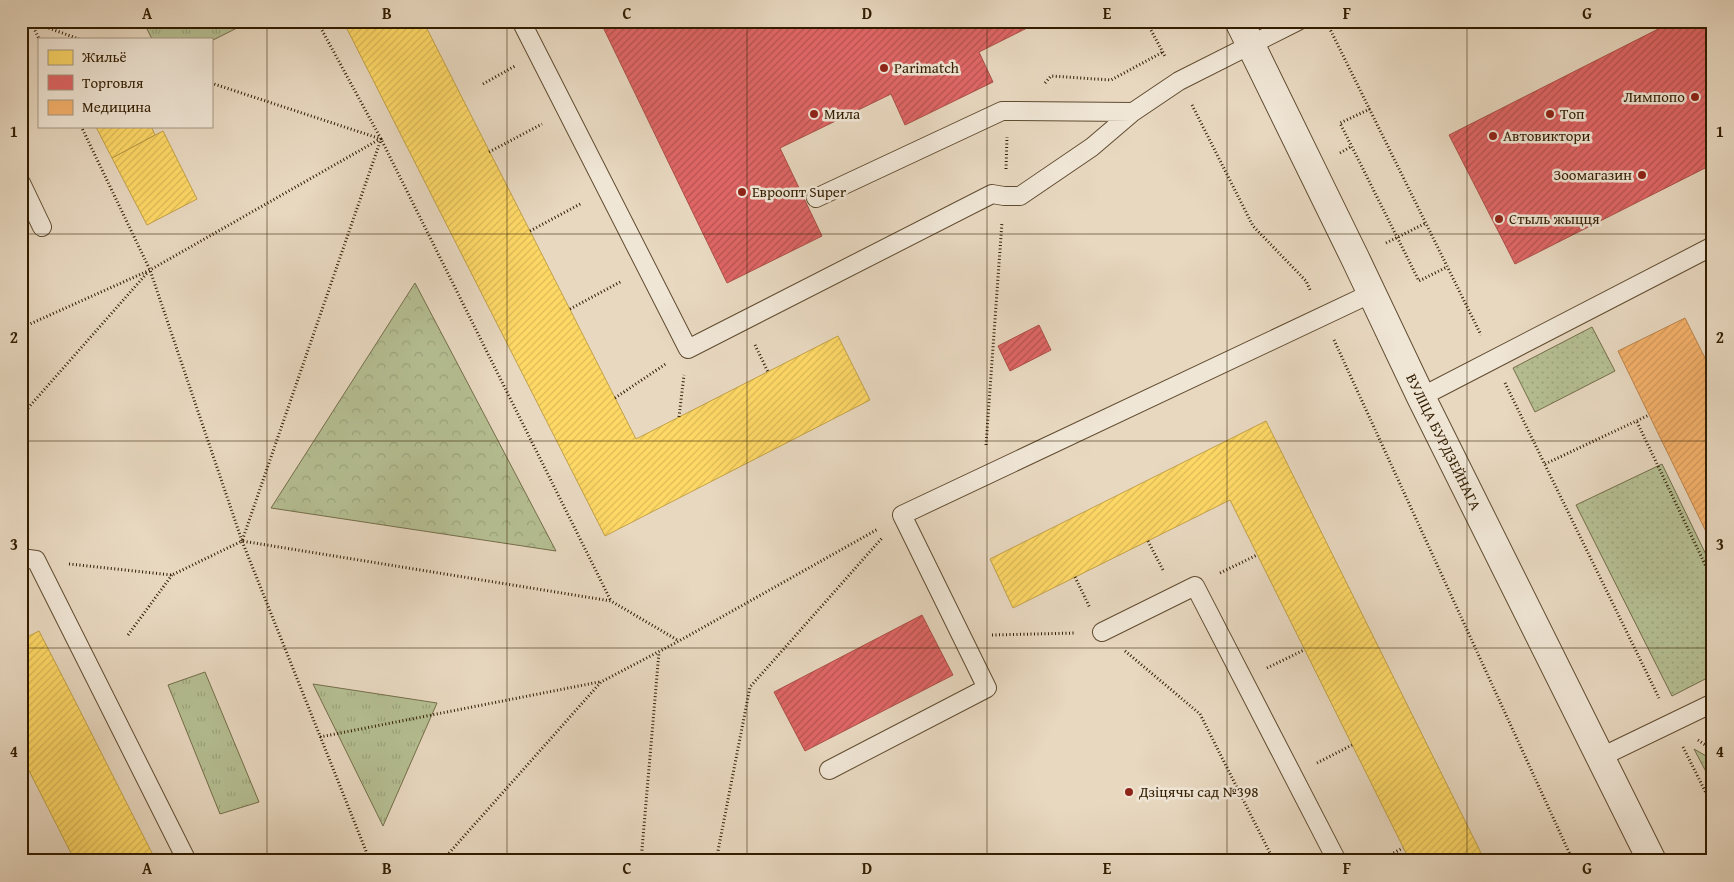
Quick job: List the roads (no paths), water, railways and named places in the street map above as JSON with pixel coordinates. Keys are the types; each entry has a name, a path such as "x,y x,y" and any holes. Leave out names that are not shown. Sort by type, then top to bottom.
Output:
{"street":[{"name":"ВУЛІЦА БУРДЗЕЙНАГА","path":"1239,21 1421,397 1652,861"}],"lane":[{"path":"521,21 688,349 992,194 1020,196 1092,147 1133,112 1179,81 1298,21"},
{"path":"816,198 1002,111 1133,112"},
{"path":"21,183 42,227"},
{"path":"1421,397 1713,246"},
{"path":"828,770 987,688 902,516 1372,293"},
{"path":"29,559 186,861"},
{"path":"1102,632 1195,586 1337,861"},
{"path":"1601,757 1713,703"}],"place":[{"name":"Parimatch","path":"884,68"},
{"name":"Лимпопо","path":"1695,97"},
{"name":"Мила","path":"814,114"},
{"name":"Топ","path":"1550,114"},
{"name":"Автовиктори","path":"1493,136"},
{"name":"Зоомагазин","path":"1642,175"},
{"name":"Евроопт Super","path":"742,192"},
{"name":"Стыль жыцця","path":"1499,219"},
{"name":"Дзіцячы сад №398","path":"1129,792"}]}
